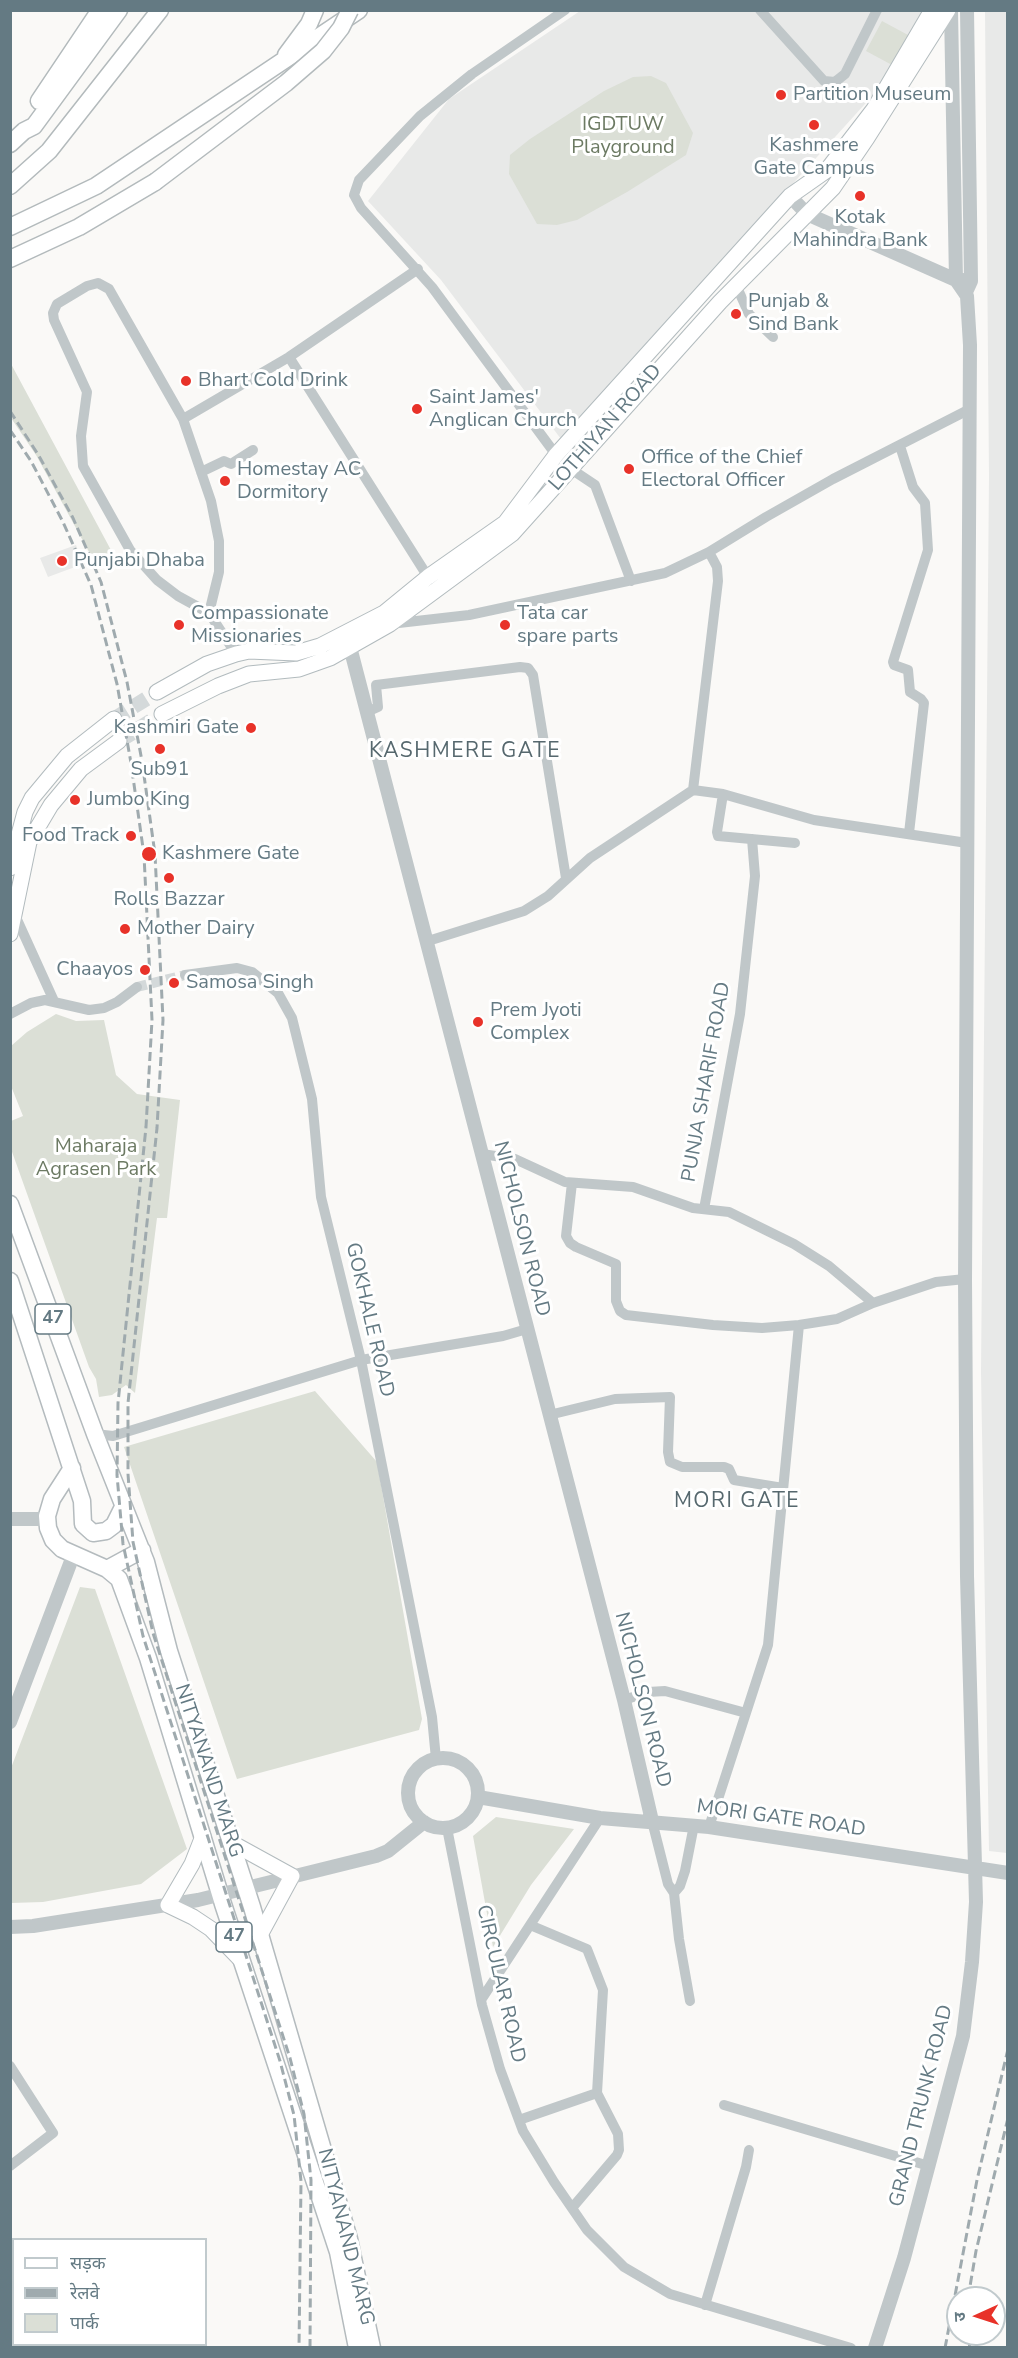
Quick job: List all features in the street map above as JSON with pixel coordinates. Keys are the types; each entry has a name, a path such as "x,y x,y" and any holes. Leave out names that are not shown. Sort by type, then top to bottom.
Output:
{"main road":[{"path":"24,131 29,115 100,10"},
{"path":"10,144 24,131 34,126 119,10"},
{"path":"10,186 49,151 160,10"},
{"path":"278,66 309,24 315,10"},
{"path":"10,259 79,227 155,182 286,83 323,51 350,10"},
{"path":"10,227 96,186 359,10"},
{"name":"LOTHIYAN ROAD","path":"157,692 207,664 236,654 249,651 296,653 320,646 384,613 428,577 505,523 556,455 789,196 827,170 874,109 932,10"},
{"name":"LOTHIYAN ROAD","path":"162,714 218,686 249,674 299,669 330,658 390,624 512,534 736,285 833,188 949,10"},
{"path":"10,868 25,812 32,798 68,756 114,719"},
{"path":"10,934 29,842 51,805 81,769 119,741"},
{"name":"NITYANAND MARG","path":"10,1204 95,1434 142,1550 169,1651 246,1888 325,2156 323,2181 360,2347"},
{"name":"47","path":"10,1281 72,1468"},
{"path":"72,1468 82,1502 82,1520 89,1531 98,1533 110,1529 123,1507"},
{"path":"72,1468 52,1499 47,1519 53,1540 72,1556 107,1569 142,1550"},
{"name":"NITYANAND MARG","path":"107,1569 119,1579 148,1658 221,1895 308,2161 323,2181"},
{"path":"148,1658 169,1651"},
{"path":"203,1836 192,1864 168,1905 211,1929 242,1961"},
{"path":"232,1843 292,1876 260,1935"},
{"path":"308,2161 325,2156"}],"street":[{"path":"565,10 472,74 420,116 359,180 354,195 361,208 417,270 556,455 570,469 595,484 631,581"},
{"path":"760,10 824,81 835,82 845,74 877,10"},
{"path":"949,10 956,280"},
{"name":"GRAND TRUNK ROAD","path":"874,2348 904,2258 963,2036 972,1962 976,1902 967,1576 964,1279 970,409 967,10"},
{"path":"789,196 807,214 968,286"},
{"path":"183,419 289,357 417,270"},
{"path":"209,613 219,572 219,541 211,501 183,419 109,290 98,283 93,284 57,304 54,313 54,320 87,392 81,445 83,466 136,558 165,586 209,613 236,654"},
{"path":"736,285 749,314 772,337"},
{"path":"289,357 428,577"},
{"path":"390,624 469,615 665,573 709,552 775,511 970,409"},
{"path":"900,446 912,484 925,503 927,542 927,557 893,662 894,665 908,670 910,692 924,703 909,833"},
{"path":"201,472 224,460 231,464 253,450"},
{"path":"693,790 718,581 717,567 709,552"},
{"name":"NICHOLSON ROAD","path":"350,647 624,1700 652,1821"},
{"path":"367,712 378,706 375,685 520,666 528,668 533,675 566,878"},
{"path":"428,941 524,911 548,896 590,858 693,790 723,794 814,820 967,843"},
{"path":"723,794 717,834 720,837 795,843"},
{"name":"PUNJA SHARIF ROAD","path":"704,1209 740,1014 755,876 752,839"},
{"path":"15,915 54,1001"},
{"name":"GOKHALE ROAD","path":"185,975 237,968 252,972 279,993 292,1018 312,1099 321,1197 361,1360 432,1717 436,1759"},
{"path":"10,1014 31,1003 45,1000 96,1010 117,1002 137,987"},
{"path":"482,1154 515,1159 572,1183 633,1186 693,1208 729,1212 794,1244 829,1266 873,1303"},
{"path":"572,1183 566,1236 576,1247 615,1263 617,1267 616,1302 622,1314 713,1325 762,1328 799,1325 837,1319 873,1303 936,1282 964,1279"},
{"path":"709,1827 768,1645 799,1325"},
{"path":"95,1434 113,1436 361,1360 527,1329"},
{"path":"549,1415 615,1399 670,1397 668,1452 670,1462 682,1467 724,1467 729,1469 734,1480 783,1488"},
{"path":"10,1519 47,1519"},
{"path":"10,1722 72,1556"},
{"path":"624,1700 648,1692 665,1691 746,1713"},
{"path":"449,1758 467,1767 477,1784 478,1797 475,1809 458,1825 447,1828 435,1827 424,1822 411,1807 409,1787 418,1769 436,1759 449,1758"},
{"name":"MORI GATE ROAD","path":"478,1797 600,1818 709,1827 1004,1873"},
{"path":"481,2000 600,1818"},
{"path":"652,1821 668,1884 674,1893 690,2001"},
{"path":"10,1927 33,1926 221,1895 388,1851 424,1822"},
{"path":"674,1893 680,1886 685,1871 694,1825"},
{"name":"CIRCULAR ROAD","path":"447,1828 481,2000 500,2069 523,2131 587,2230 624,2267 669,2294 850,2348"},
{"path":"530,1925 587,1949 603,1990 597,2092 618,2134 619,2150 572,2208"},
{"path":"10,2066 53,2133 10,2166"},
{"path":"519,2120 597,2092"},
{"path":"724,2105 929,2166"},
{"path":"705,2305 749,2150"}],"shaded area":[{"path":"580,11 922,11 883,84 703,283 564,443 441,280 368,201 449,99"},
{"path":"985,11 1008,11 1007,1853 989,1851 981,1372 989,476"},
{"name":"Punjabi Dhaba","path":"76,545 83,564 48,577 40,558"}],"green space":[{"path":"882,21 908,35 892,65 866,51"},
{"name":"IGDTUW Playground","path":"651,76 666,83 693,133 686,155 577,220 557,225 537,224 509,174 510,155 530,139 604,91 633,77"},
{"path":"10,362 112,552 94,561 36,455 11,418"},
{"name":"Maharaja Agrasen Park","path":"56,1014 76,1021 104,1020 116,1075 137,1094 180,1100 167,1218 157,1218 135,1393 126,1385 112,1395 99,1397 96,1379 89,1367 11,1149 11,1121 23,1116 11,1086 11,1046 27,1032"},
{"path":"315,1391 377,1462 422,1719 419,1730 237,1779 124,1447"},
{"path":"80,1587 95,1589 187,1849 141,1884 43,1902 11,1903 11,1768"},
{"path":"496,1817 574,1829 531,1885 493,1947 473,1836"}],"tunnel":[{"path":"114,719 157,692"},
{"path":"119,741 162,714"},
{"path":"137,987 185,975"}],"railway":[{"path":"10,411 39,456 73,518 101,582 127,682 142,761 155,854 163,1020 157,1128 128,1403 128,1474 133,1542 153,1633 290,2058 304,2114 311,2180 310,2348"},
{"path":"10,430 31,461 63,522 91,585 117,684 131,763 144,855 152,1020 146,1127 118,1403 117,1475 123,1544 143,1636 280,2061 294,2115 301,2181 299,2348"},
{"path":"945,2348 977,2180 1008,2049"},
{"path":"970,2286 976,2251 1008,2118"}],"place":[{"name":"Partition Museum","path":"781,95"},
{"name":"Kashmere Gate Campus","path":"814,125"},
{"name":"Kotak Mahindra Bank","path":"860,196"},
{"name":"Punjab & Sind Bank","path":"736,314"},
{"name":"Bhart Cold Drink","path":"186,381"},
{"name":"Saint James' Anglican Church","path":"417,409"},
{"name":"Office of the Chief Electoral Officer","path":"629,469"},
{"name":"Homestay AC Dormitory","path":"225,481"},
{"name":"Punjabi Dhaba","path":"62,561"},
{"name":"Compassionate Missionaries","path":"179,625"},
{"name":"Tata car spare parts","path":"505,625"},
{"name":"Kashmiri Gate","path":"251,728"},
{"name":"Sub91","path":"160,749"},
{"name":"Jumbo King","path":"75,800"},
{"name":"Food Track","path":"131,836"},
{"name":"Kashmere Gate","path":"149,854"},
{"name":"Rolls Bazzar","path":"169,878"},
{"name":"Mother Dairy","path":"125,929"},
{"name":"Chaayos","path":"145,970"},
{"name":"Samosa Singh","path":"174,983"},
{"name":"Prem Jyoti Complex","path":"478,1022"}],"district":[{"name":"KASHMERE GATE","path":"465,752"},
{"name":"MORI GATE","path":"737,1502"}]}
